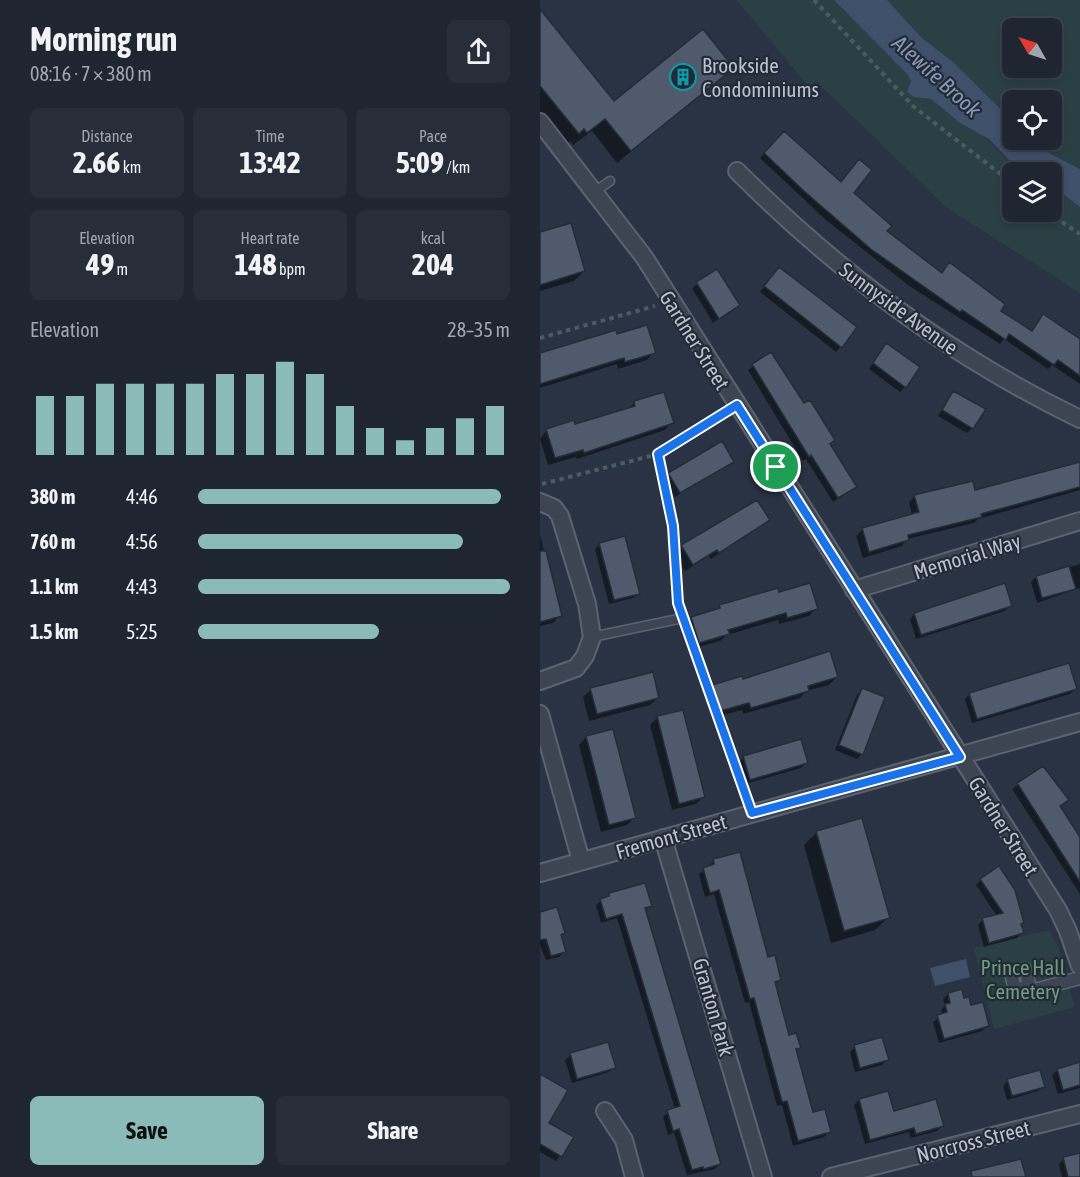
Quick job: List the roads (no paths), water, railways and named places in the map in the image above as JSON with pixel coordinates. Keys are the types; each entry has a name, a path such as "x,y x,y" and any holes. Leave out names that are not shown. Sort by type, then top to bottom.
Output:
{"street":[{"name":"Gardner Street","path":"540,122 596,191 644,257 1058,910 1080,966"},
{"name":"Sunnyside Avenue","path":"737,171 806,239 889,303 978,363 1080,418"},
{"path":"540,502 554,508 560,516 587,604 592,636 585,656 576,668 540,681"},
{"name":"Memorial Way","path":"854,590 1080,522"},
{"path":"540,714 581,861"},
{"name":"Fremont Street","path":"540,873 1080,722"},
{"name":"Granton Park","path":"663,838 763,1177"},
{"path":"1030,986 1031,991 1080,978"},
{"path":"605,1111 624,1140 634,1177"},
{"name":"Norcross Street","path":"831,1177 1080,1114"}],"lane":[{"path":"596,191 610,181"},
{"path":"592,636 683,618"}],"water":[{"name":"Alewife Brook","path":"834,0 887,0 922,38 953,62 1002,110 1002,150 1043,150 1080,169 1080,207 1062,194 1062,162 1010,161 989,139 960,123 931,99 914,97 907,92 911,81 907,74"},
{"path":"966,959 970,977 935,986 930,968"}],"place":[{"name":"Brookside Condominiums","path":"683,77"}],"park label":[{"name":"Prince Hall Cemetery","path":"1023,979"}]}
